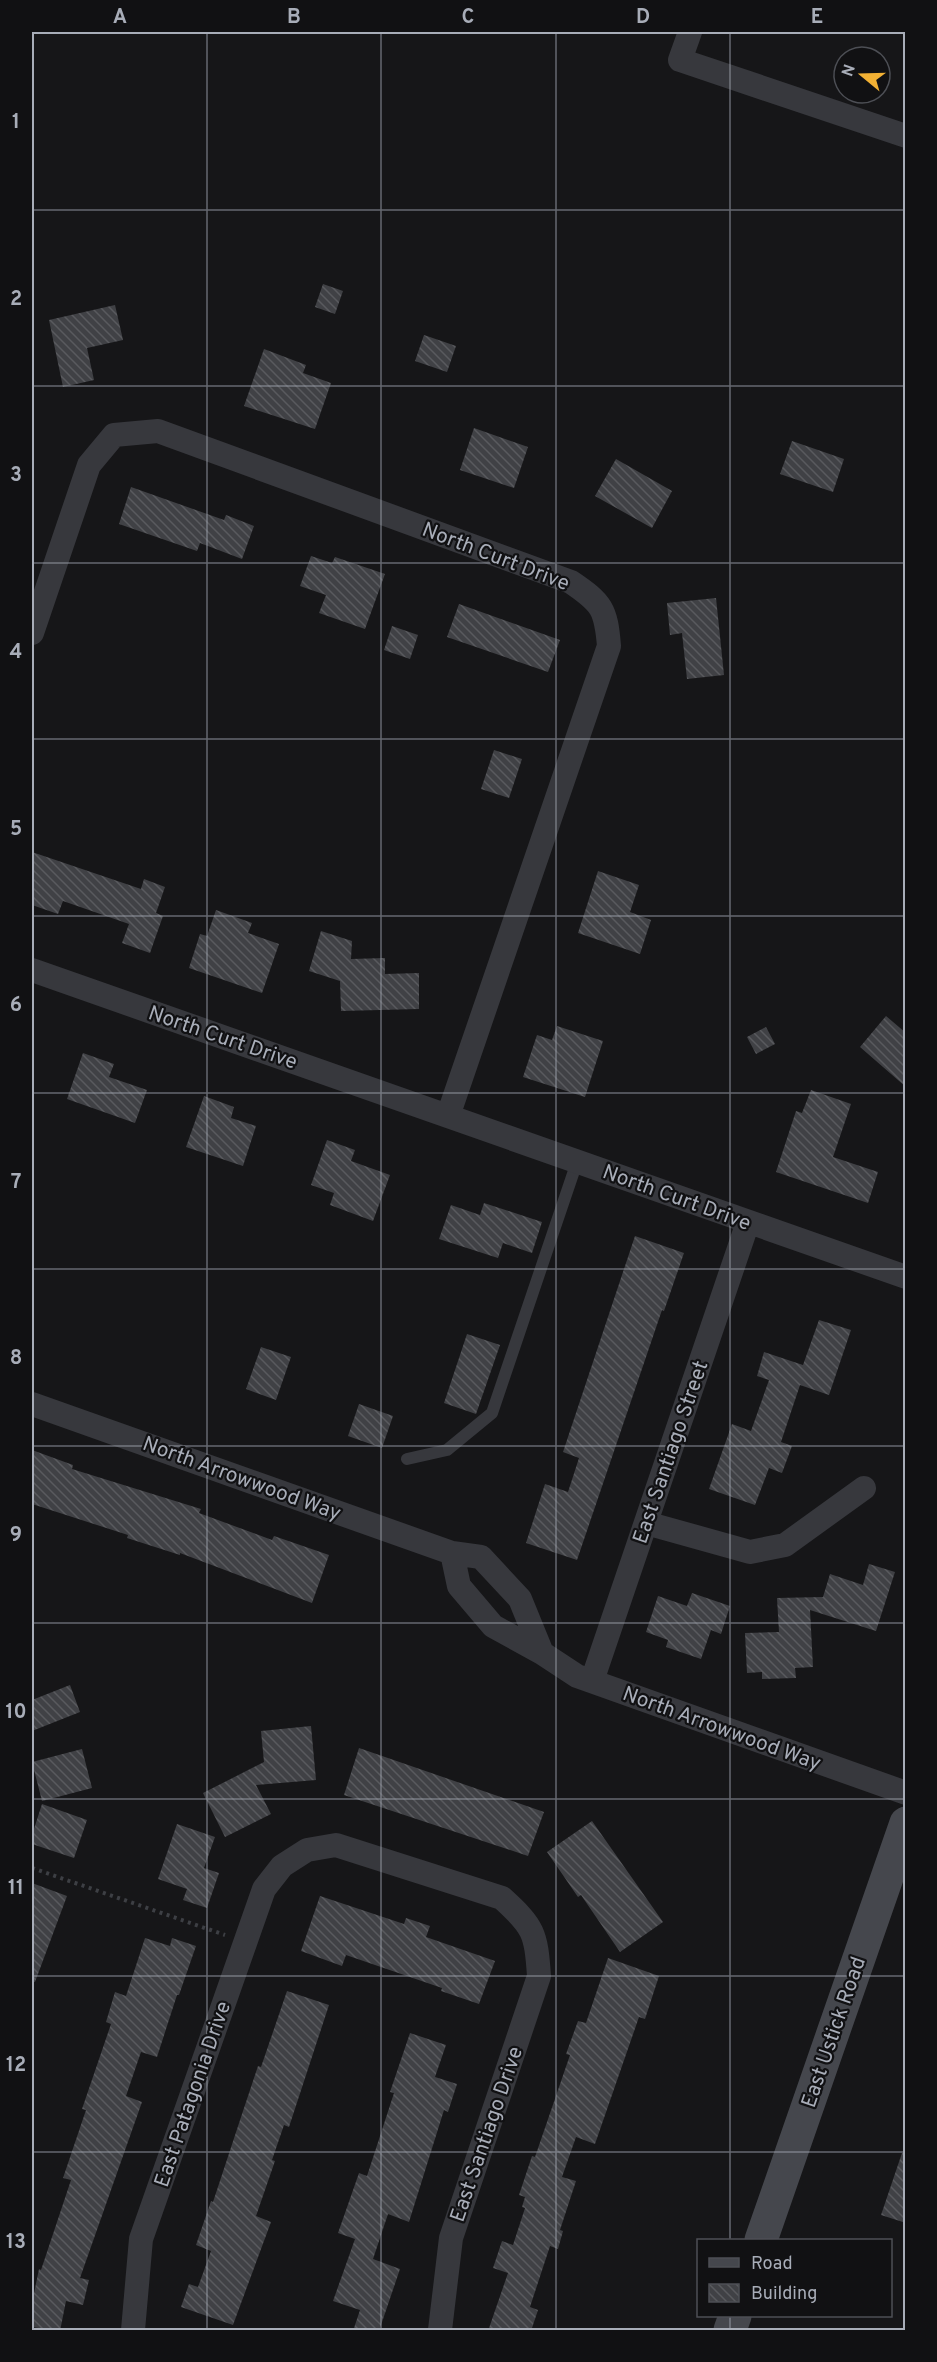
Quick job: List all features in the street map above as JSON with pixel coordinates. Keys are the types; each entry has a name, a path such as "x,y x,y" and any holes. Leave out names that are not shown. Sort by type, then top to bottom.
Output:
{"main road":[{"name":"East Ustick Road","path":"762,2239 906,1823"}],"street":[{"path":"690,32 680,60 906,136"},
{"name":"North Curt Drive","path":"32,633 89,465 114,435 158,431 571,582 598,603 607,620 609,646 448,1116"},
{"name":"North Curt Drive","path":"32,970 906,1277"},
{"name":"East Santiago Street","path":"592,1681 748,1222"},
{"name":"North Arrowwood Way","path":"32,1404 452,1553 481,1557 520,1599 542,1653"},
{"path":"646,1523 750,1552 786,1545 864,1488"},
{"name":"North Arrowwood Way","path":"452,1553 459,1586 493,1626 542,1653 577,1676 906,1794"},
{"name":"East Santiago Drive","path":"282,1866 307,1850 336,1845 502,1898 523,1917 537,1941 539,1976 451,2238 440,2331"},
{"name":"East Patagonia Drive","path":"133,2331 141,2239 264,1889 282,1866"}],"lane":[{"path":"407,1459 447,1450 492,1413 577,1162"}],"path":[{"path":"32,1868 245,1942"}],"building":[{"path":"323,284 343,291 335,314 315,307"},
{"path":"115,305 123,340 87,348 94,380 63,387 49,320"},
{"path":"424,335 456,346 447,372 415,361"},
{"path":"264,349 306,365 303,373 331,383 315,429 244,406"},
{"path":"474,428 528,447 514,488 460,470"},
{"path":"792,441 844,459 833,492 780,474"},
{"path":"616,459 672,491 652,528 595,496"},
{"path":"131,487 224,520 226,515 254,526 242,559 200,543 197,551 119,524"},
{"path":"311,556 332,563 335,557 385,574 365,629 319,613 326,595 300,586"},
{"path":"716,598 724,675 687,679 682,633 670,635 667,603"},
{"path":"459,604 560,640 548,672 447,637"},
{"path":"392,626 418,635 410,659 384,650"},
{"path":"494,750 522,759 509,798 481,789"},
{"path":"32,852 141,889 144,879 165,887 156,913 163,916 150,953 122,943 129,924 63,901 58,914 32,905"},
{"path":"598,871 639,885 630,912 651,920 640,954 578,933"},
{"path":"216,910 252,923 248,933 279,944 262,993 189,968 200,934 207,936"},
{"path":"321,931 352,941 351,959 385,958 385,974 419,973 419,1009 341,1011 340,981 309,971"},
{"path":"886,1016 906,1033 906,1087 860,1047"},
{"path":"557,1026 603,1041 585,1097 523,1077 537,1035 552,1040"},
{"path":"766,1027 775,1044 756,1054 747,1037"},
{"path":"83,1053 114,1064 109,1077 147,1090 135,1123 67,1099"},
{"path":"811,1090 851,1104 833,1157 878,1172 868,1203 776,1172 796,1111 802,1113"},
{"path":"204,1096 234,1107 231,1118 256,1126 243,1166 186,1147"},
{"path":"327,1140 355,1150 351,1161 390,1175 373,1221 330,1205 334,1193 311,1185"},
{"path":"484,1203 542,1222 532,1253 503,1243 498,1258 439,1239 451,1205 480,1215"},
{"path":"635,1236 684,1253 664,1311 662,1310 577,1560 526,1543 545,1484 568,1492 579,1458 563,1452"},
{"path":"819,1320 851,1330 829,1395 800,1385 781,1442 792,1446 782,1473 769,1468 755,1505 709,1489 732,1424 751,1431 769,1380 757,1376 764,1352 803,1365"},
{"path":"467,1334 500,1345 476,1414 444,1403"},
{"path":"261,1347 291,1357 276,1400 246,1389"},
{"path":"359,1404 393,1416 382,1448 348,1436"},
{"path":"32,1450 73,1465 72,1469 201,1509 199,1513 272,1540 274,1536 329,1555 312,1603 180,1553 180,1555 127,1538 128,1535 32,1504"},
{"path":"869,1564 895,1572 876,1631 810,1610 813,1667 795,1668 796,1678 762,1679 762,1672 747,1673 745,1633 779,1632 777,1598 823,1597 830,1574 863,1585"},
{"path":"692,1593 730,1606 721,1634 711,1630 701,1659 666,1647 668,1640 646,1632 658,1596 687,1606"},
{"path":"70,1685 80,1712 32,1731 32,1700"},
{"path":"311,1726 316,1780 256,1785 271,1814 225,1837 203,1793 264,1762 261,1731"},
{"path":"359,1748 544,1812 528,1856 344,1795"},
{"path":"82,1749 92,1788 42,1801 32,1762"},
{"path":"42,1804 87,1820 74,1858 32,1844 32,1835"},
{"path":"592,1821 663,1922 620,1952 581,1895 578,1897 547,1852"},
{"path":"177,1824 215,1837 204,1868 219,1873 207,1908 183,1900 187,1889 158,1879"},
{"path":"32,1883 67,1896 35,1982 32,1981"},
{"path":"320,1896 404,1924 406,1918 430,1926 426,1937 495,1961 479,2004 441,1991 442,1988 346,1955 342,1966 301,1951"},
{"path":"145,1938 170,1946 172,1938 196,1946 157,2057 141,2052 126,2096 142,2102 80,2278 89,2280 83,2305 66,2301 60,2331 32,2327 32,2303 39,2269 41,2270 71,2180 63,2178 86,2110 82,2109 111,2024 106,2022 115,1992 126,1996"},
{"path":"608,1958 659,1976 645,2019 639,2017 595,2144 576,2137 562,2177 576,2181 560,2230 563,2231 558,2249 550,2246 530,2307 538,2310 531,2331 488,2331 508,2273 493,2268 502,2241 513,2245 525,2208 522,2207 525,2197 519,2195 532,2156 535,2157 570,2055 566,2054 578,2021 586,2023"},
{"path":"287,1991 329,2005 289,2127 284,2125 272,2160 275,2161 256,2216 271,2222 233,2325 181,2307 189,2284 198,2287 211,2251 196,2245 211,2201 213,2202 258,2066 261,2067"},
{"path":"410,2033 446,2045 435,2077 457,2084 448,2112 444,2110 409,2222 388,2214 373,2259 400,2269 379,2331 353,2331 360,2310 333,2301 355,2239 338,2233 359,2173 367,2176 394,2093 390,2092"},
{"path":"902,2153 906,2154 906,2223 881,2215"}]}
